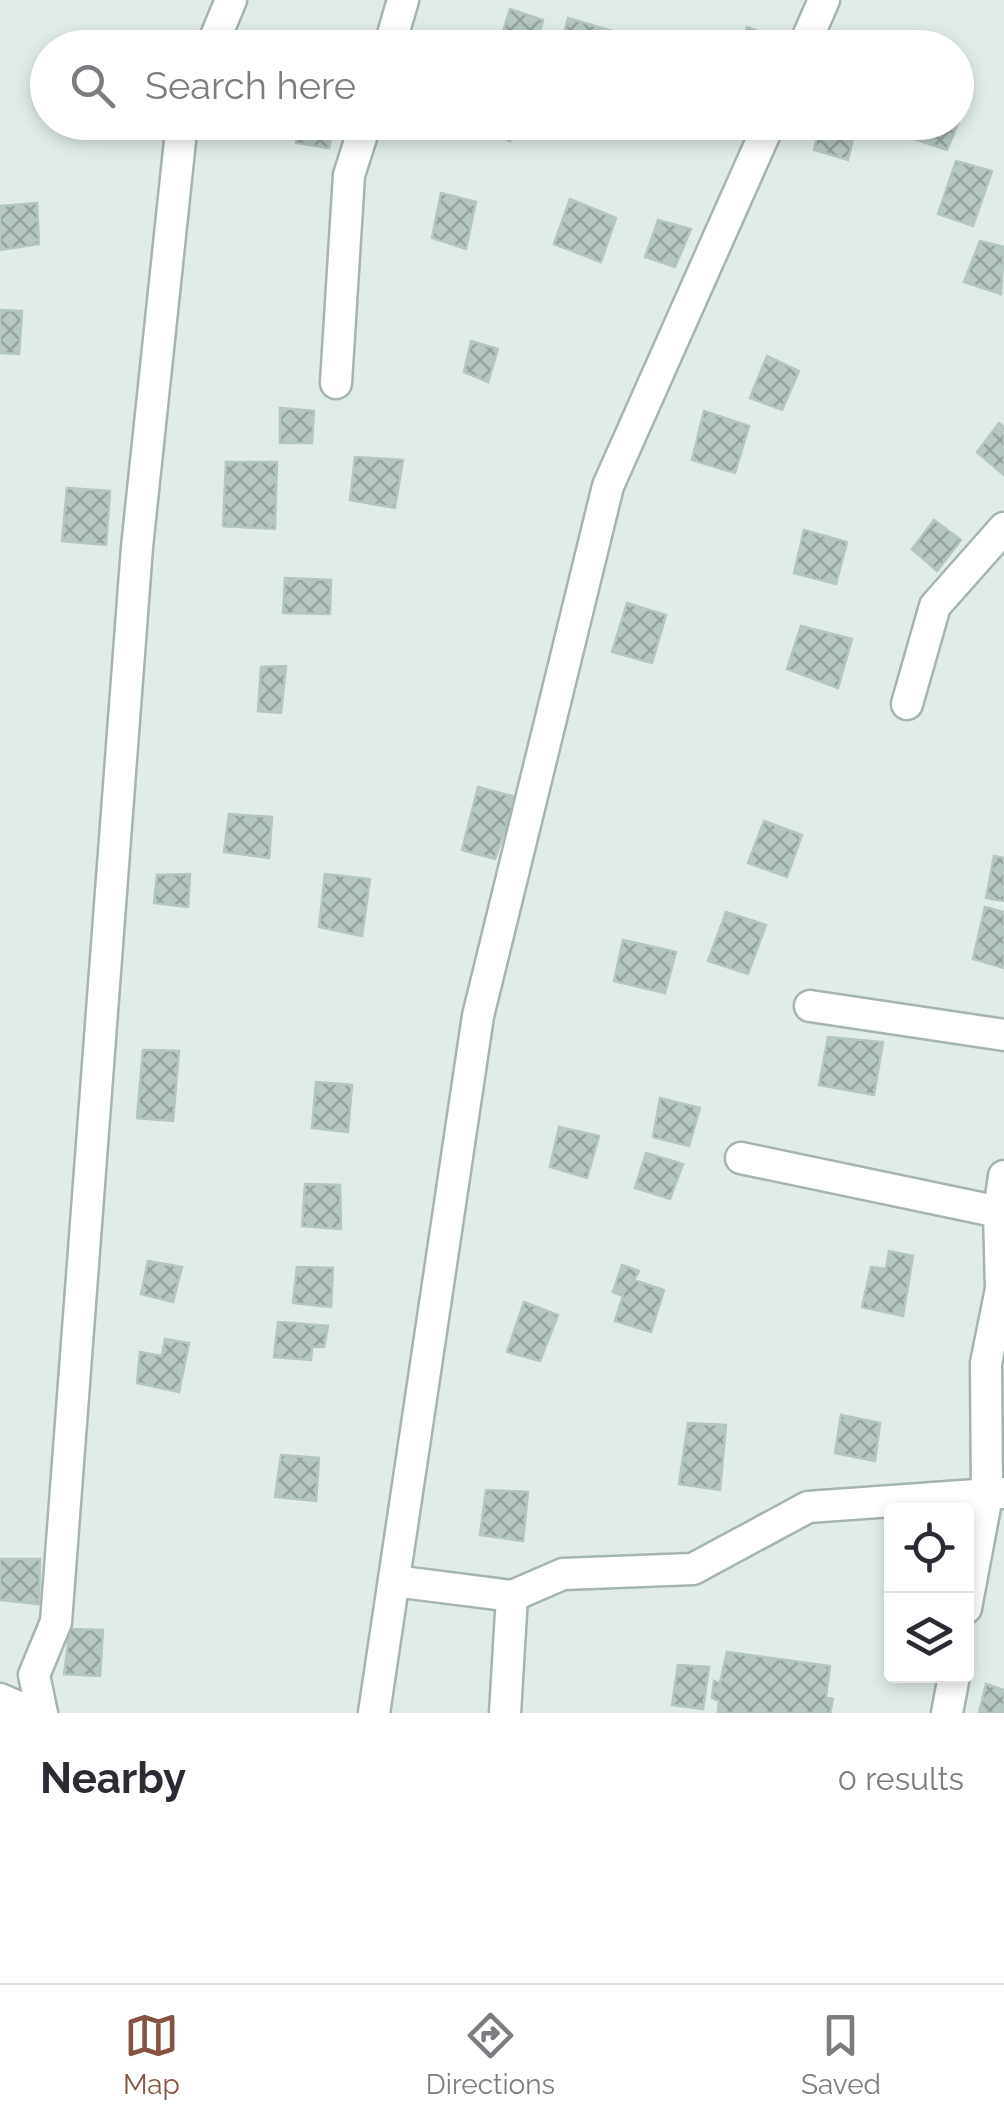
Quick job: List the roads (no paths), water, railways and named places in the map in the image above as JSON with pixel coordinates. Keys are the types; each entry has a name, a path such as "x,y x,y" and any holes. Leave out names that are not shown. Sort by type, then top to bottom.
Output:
{"street":[{"path":"219,30 230,0"},
{"path":"394,30 403,0"},
{"path":"811,30 824,0"},
{"path":"42,1713 34,1676 56,1622 60,1580 136,567 180,140"},
{"path":"336,383 350,175 361,140"},
{"path":"374,1713 478,1016 608,486 762,140"},
{"path":"907,704 935,606 1004,528"},
{"path":"810,1006 1004,1035"},
{"path":"741,1158 999,1212"},
{"path":"970,1593 996,1494 995,1357 1000,1289 999,1212 1004,1176"},
{"path":"394,1581 512,1596 564,1574 693,1569 808,1507 996,1494"},
{"path":"504,1713 512,1596"},
{"path":"947,1713 953,1683"},
{"path":"0,1699 32,1713"}]}
